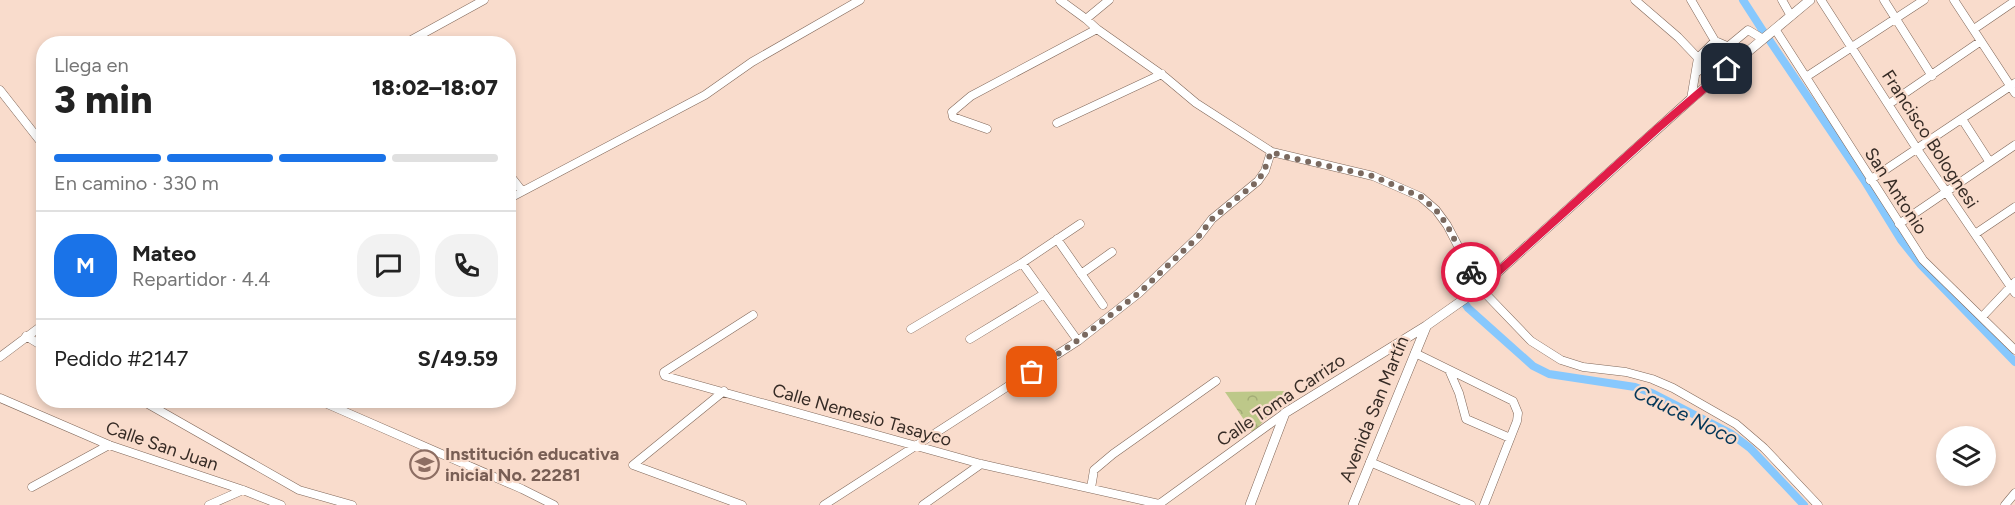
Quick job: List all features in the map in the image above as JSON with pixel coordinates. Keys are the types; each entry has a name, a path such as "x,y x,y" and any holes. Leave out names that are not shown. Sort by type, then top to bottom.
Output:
{"main road":[{"name":"Calle Toma Carrizo","path":"1285,413 1426,326 1480,288 1691,99 1810,0"},
{"name":"Avenida San Martín","path":"1353,505 1426,326"},
{"path":"1250,505 1285,413"}],"street":[{"path":"419,36 484,0"},
{"path":"516,194 705,94 752,62 860,0"},
{"path":"1060,0 1161,74 1196,103 1271,152 1373,176 1421,197 1436,210 1447,225 1480,288 1531,341 1561,360 1583,367 1626,372 1673,388 1736,424 1764,448 1818,505"},
{"path":"1086,19 1109,0"},
{"path":"1635,0 1678,37 1698,58"},
{"path":"1690,0 1714,41 1729,47"},
{"path":"1782,0 1791,16"},
{"name":"Francisco Bolognesi","path":"1821,0 1917,149 2014,287"},
{"path":"1884,0 1932,76"},
{"path":"1806,77 1924,0"},
{"path":"1870,180 2014,87 1954,0"},
{"path":"1974,29 2015,1"},
{"path":"987,129 953,117 953,110 971,96 1097,29"},
{"name":"San Antonio","path":"1775,29 1923,260 2015,350"},
{"path":"1696,73 1748,30 1763,39"},
{"path":"1691,99 1698,58 1714,41"},
{"path":"1889,104 1981,41"},
{"path":"1057,123 1161,74"},
{"path":"0,90 36,136"},
{"path":"1962,119 1989,161"},
{"path":"1899,224 2015,145"},
{"path":"824,505 1077,341 1139,293 1199,236 1212,219 1258,181 1271,152"},
{"path":"516,183 522,191"},
{"path":"1975,234 2015,207"},
{"path":"911,329 1022,263 1080,224"},
{"path":"1057,239 1103,304"},
{"path":"1081,274 1112,252"},
{"path":"1022,263 1077,341"},
{"path":"1982,317 2014,287"},
{"path":"970,339 1044,294"},
{"name":"Calle Nemesio Tasayco","path":"753,315 664,372 665,376 914,447 1158,504"},
{"path":"0,357 36,329"},
{"path":"26,336 36,342"},
{"path":"1415,352 1512,401 1518,413 1484,505"},
{"path":"1449,370 1459,393 1466,419 1510,438"},
{"path":"1091,489 1094,470 1216,381"},
{"path":"724,392 633,465 742,505"},
{"name":"Calle San Juan","path":"0,398 109,445 281,505"},
{"path":"155,408 299,490 352,505"},
{"path":"336,408 554,505"},
{"name":"Calle Toma Carrizo","path":"1158,504 1285,413"},
{"path":"32,487 109,445"},
{"path":"1370,462 1471,505"},
{"path":"923,505 981,464"},
{"path":"209,505 243,490"},
{"path":"2005,505 2015,493"}],"green space":[{"path":"1290,391 1253,433 1225,392"}],"waterway":[{"path":"1743,0 1763,31"},
{"path":"1770,41 1864,180 1901,240 1921,265 2015,362"},
{"name":"Cauce Noco","path":"1450,268 1457,292 1468,308 1533,366 1549,374 1635,387 1652,393 1730,433 1750,448 1804,505"}],"way so far":[{"path":"1032,372 1139,293 1199,236 1212,219 1258,181 1271,152 1373,176 1421,197 1436,210 1447,225 1471,272"}],"place":[{"name":"Institución educativa inicial No. 22281","path":"424,464"}],"route":[{"path":"1471,272 1480,288 1727,69"}]}
